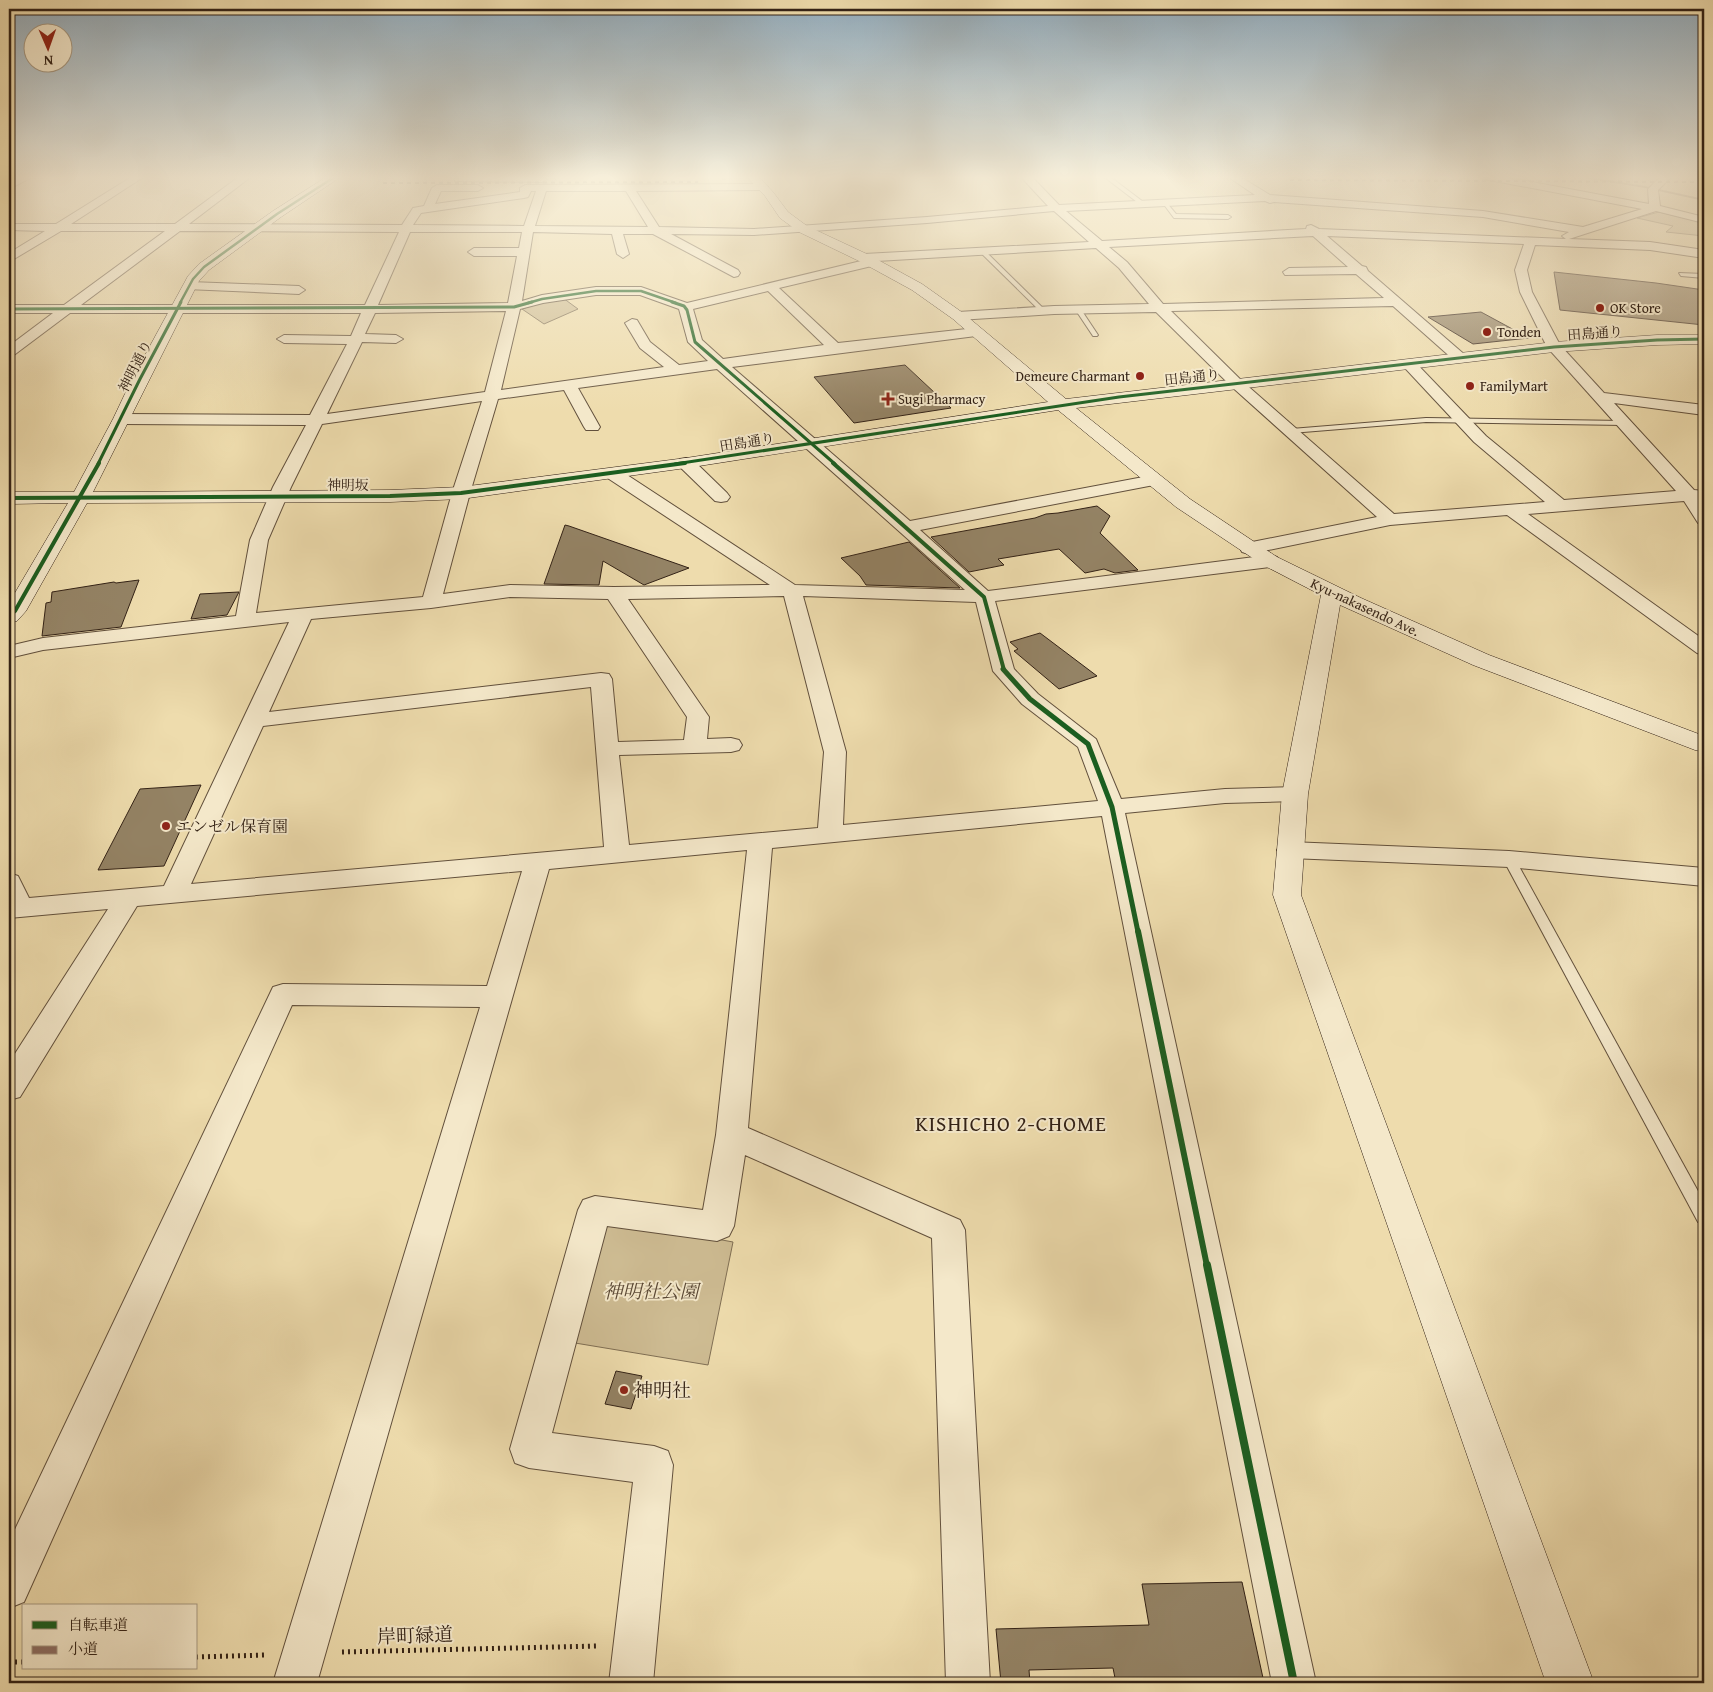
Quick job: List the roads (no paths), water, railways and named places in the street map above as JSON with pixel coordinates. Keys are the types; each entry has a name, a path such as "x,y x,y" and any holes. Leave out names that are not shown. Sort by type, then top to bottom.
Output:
{"street":[{"path":"9,352 141,255"},
{"name":"神明通り","path":"9,616 14,611 80,498 122,419 140,379 190,286 204,267 221,255"},
{"path":"245,620 259,540 278,496 356,339 394,255"},
{"path":"431,602 461,493 492,395 514,307 523,255"},
{"path":"699,255 734,274"},
{"name":"Kyu-nakasendo Ave.","path":"857,255 917,287 958,316 1062,405 1154,480 1207,521 1270,561 1332,592 1480,660 1704,745"},
{"path":"9,308 370,309 514,307 542,298 596,291 641,291 685,307 770,287 868,260 925,255"},
{"path":"1111,255 1123,265 1159,307 1238,384 1390,520"},
{"path":"1344,255 1460,358"},
{"path":"1526,255 1521,270 1526,292 1554,347 1624,423 1696,495 1704,519"},
{"path":"1289,272 1362,270"},
{"path":"190,286 299,290"},
{"path":"770,287 835,348"},
{"path":"958,316 1078,309 1398,302"},
{"path":"685,307 695,342 984,597 1004,670 1030,699 1088,744 1112,807 1294,1683"},
{"path":"632,324 645,345 676,370"},
{"path":"122,419 315,420 835,348 976,332"},
{"path":"284,339 396,339"},
{"name":"田島通り","path":"686,463 1062,405 1554,347 1658,340 1704,340"},
{"path":"1409,364 1480,439 1560,506"},
{"path":"569,384 592,427"},
{"path":"1600,397 1704,410"},
{"path":"686,463 721,497"},
{"name":"神明坂","path":"9,498 390,496 461,493 686,463"},
{"path":"612,473 792,591 835,752 830,834"},
{"path":"906,527 1154,480"},
{"path":"1249,548 1390,520 1696,495"},
{"path":"1511,510 1704,649"},
{"path":"9,652 43,644 510,592 792,591 984,597 1270,561"},
{"path":"1332,592 1295,794 1286,895 1570,1683"},
{"path":"614,593 698,717 695,746"},
{"path":"173,895 303,614"},
{"path":"254,720 601,679 617,854"},
{"path":"607,749 730,745"},
{"path":"9,882 15,909 760,841 1225,796 1295,794"},
{"path":"631,1683 654,1465 529,1449 595,1210 717,1226 732,1135 760,841"},
{"path":"1290,850 1509,859 1704,877"},
{"path":"299,1668 538,861"},
{"path":"9,1088 128,899"},
{"path":"9,1587 284,994 498,997"},
{"path":"732,1135 948,1230 968,1683"}],"lane":[{"path":"986,255 1043,311"},
{"path":"1681,274 1704,276"},
{"path":"1078,309 1095,334"},
{"path":"1291,431 1426,420 1624,423"},
{"path":"1509,859 1704,1216"}],"place":[{"name":"OK Store","path":"1600,308"},
{"name":"Tonden","path":"1487,332"},
{"name":"Demeure Charmant","path":"1140,376"},
{"name":"FamilyMart","path":"1470,386"},
{"name":"Sugi Pharmacy","path":"888,399"},
{"name":"エンゼル保育園","path":"166,826"},
{"name":"神明社","path":"624,1390"}],"district":[{"name":"KISHICHO 2-CHOME","path":"1011,1124"}],"park label":[{"name":"神明社公園","path":"651,1291"}]}
